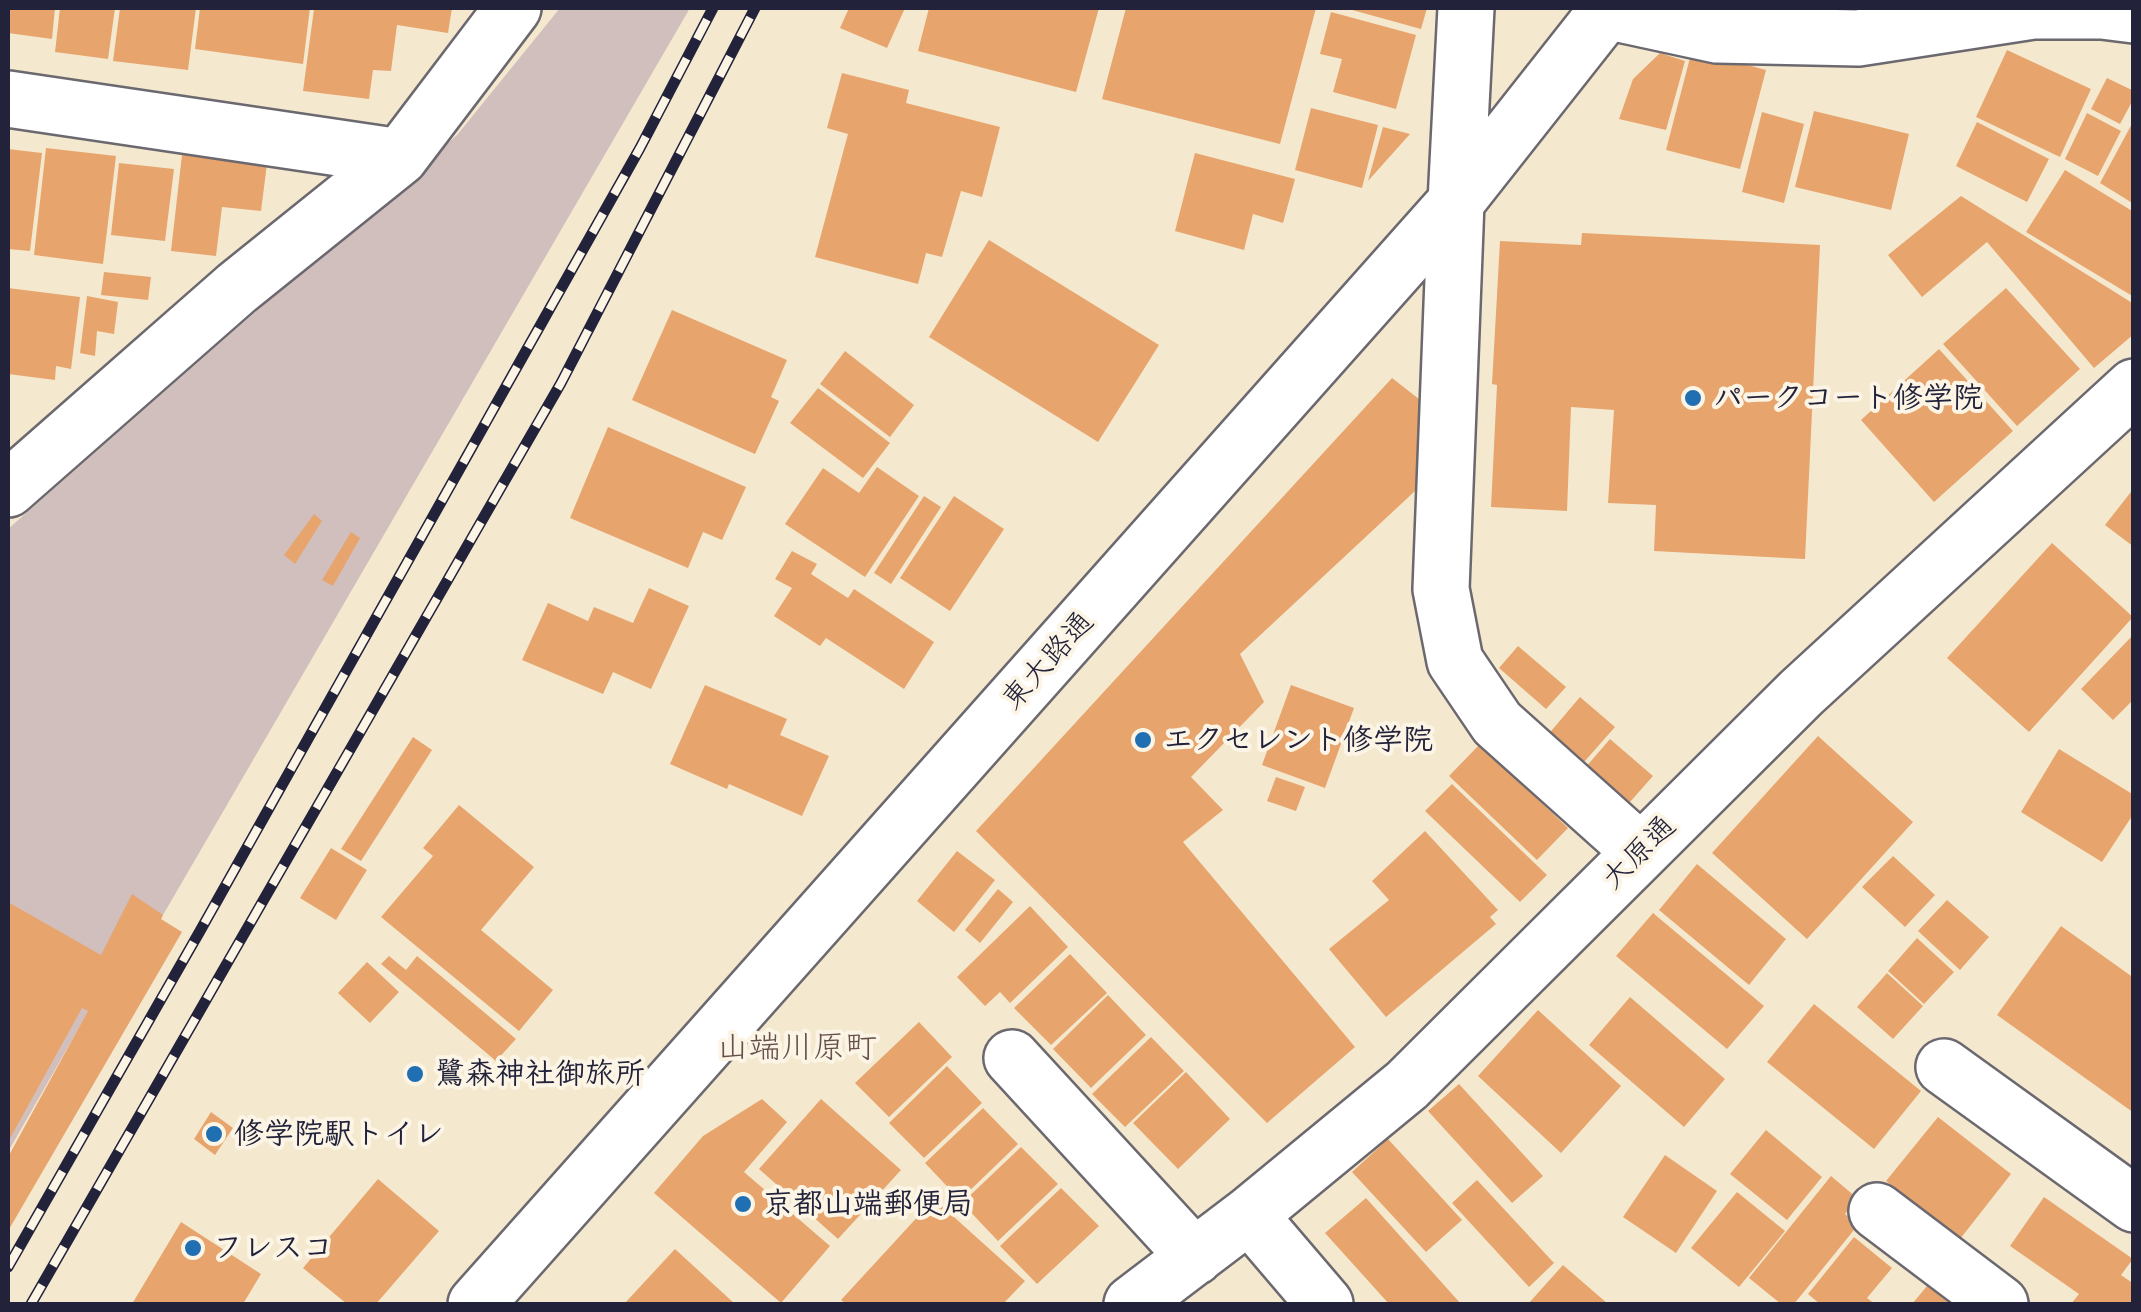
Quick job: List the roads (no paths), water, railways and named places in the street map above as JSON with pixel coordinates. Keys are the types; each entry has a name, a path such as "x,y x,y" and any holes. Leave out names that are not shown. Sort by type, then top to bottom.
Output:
{"street":[{"path":"8,489 237,288 400,157 513,8"},
{"path":"1466,8 1442,589 1455,661 1497,722 1641,852"},
{"path":"1608,9 1718,35 1858,38 2034,11 2102,11 2134,16"},
{"name":"東大路通","path":"476,1304 1456,202 1608,9"},
{"path":"8,100 400,157"},
{"name":"大原通","path":"1132,1304 1249,1215 1407,1085 1801,693 2134,387"},
{"path":"1012,1058 1195,1257"},
{"path":"1944,1067 2134,1204"},
{"path":"1877,1212 2000,1304"},
{"path":"1249,1215 1324,1304"}],"railway":[{"path":"8,1267 640,148 713,8"},
{"path":"31,1304 561,383 755,8"}],"place":[{"name":"パークコート修学院","path":"1693,398"},
{"name":"エクセレント修学院","path":"1143,740"},
{"name":"鷺森神社御旅所","path":"415,1074"},
{"name":"修学院駅トイレ","path":"214,1134"},
{"name":"京都山端郵便局","path":"743,1204"},
{"name":"フレスコ","path":"193,1248"}],"district":[{"name":"山端川原町","path":"797,1048"}]}
